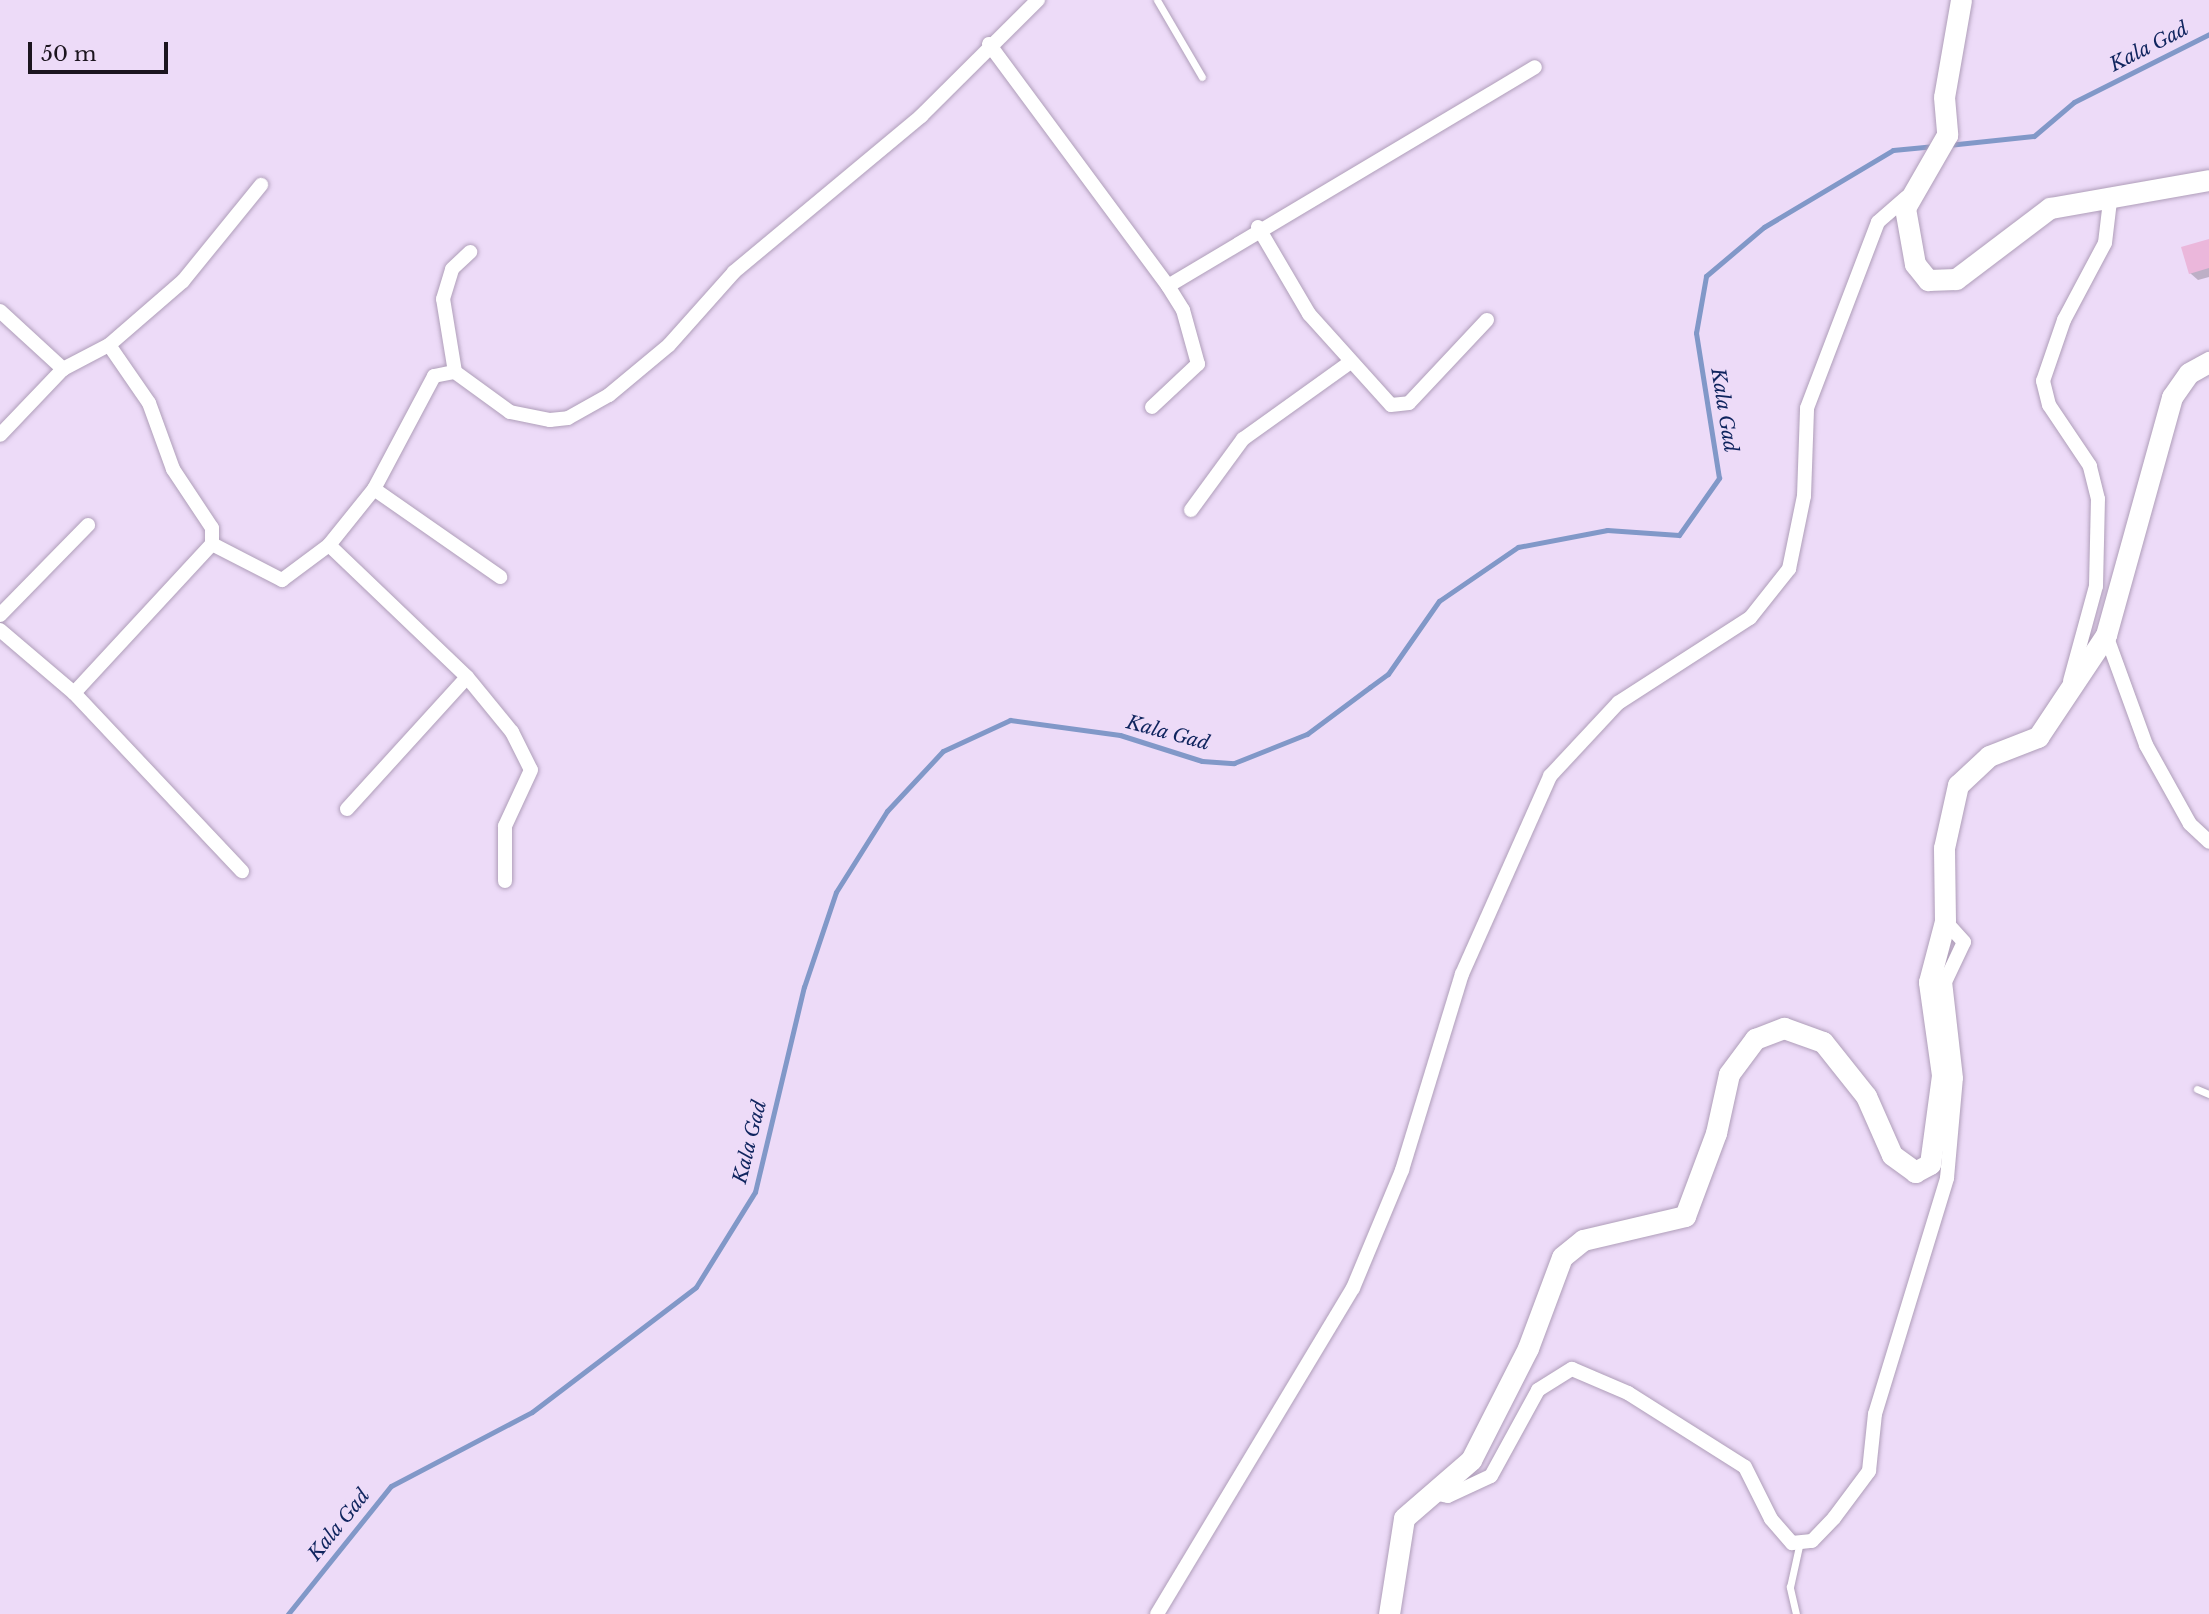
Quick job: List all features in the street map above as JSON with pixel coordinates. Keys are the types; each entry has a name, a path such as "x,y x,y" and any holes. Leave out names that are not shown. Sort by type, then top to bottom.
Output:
{"street":[{"path":"470,252 452,269 443,299 455,372 510,412 550,420 586,411 643,369 734,272 921,116 989,44 1038,0"},
{"path":"1157,1614 1364,1264 1402,1170 1462,974 1550,776 1618,703 1750,618 1789,569 1804,496 1807,408 1878,222 1907,197 1933,163 1947,135 1944,97 1961,0"},
{"path":"989,44 1183,310 1198,364 1152,407"},
{"path":"1168,286 1258,227 1535,67"},
{"path":"1907,197 1915,264 1937,284 1956,279 2050,208 2110,201 2209,180"},
{"path":"0,435 63,369 109,345 183,281 261,185"},
{"path":"2070,681 2096,586 2098,499 2090,466 2049,405 2043,381 2064,320 2105,243 2110,201"},
{"path":"1258,227 1309,314 1381,399 1403,407 1487,320"},
{"path":"0,310 63,369"},
{"path":"74,694 212,544 212,528 173,468 149,402 109,345"},
{"path":"1390,1614 1404,1518 1459,1474 1484,1439 1569,1247 1685,1216 1716,1133 1729,1074 1755,1039 1784,1028 1823,1042 1866,1096 1892,1156 1924,1172 1941,1113 1929,982 1945,921 1944,848 1958,785 1989,756 2038,737 2070,681 2106,635 2172,397 2189,373 2209,362"},
{"path":"1191,510 1228,453 1349,363"},
{"path":"212,544 282,580 329,545 374,489 404,440 425,385 434,376 455,372"},
{"path":"374,489 500,577"},
{"path":"0,615 88,525"},
{"path":"329,545 467,677 512,732 531,770 505,826 505,881"},
{"path":"0,630 74,694 242,871"},
{"path":"2106,635 2146,745 2190,824 2209,842"},
{"path":"347,809 467,677"},
{"path":"1433,1493 1448,1496 1491,1476 1538,1390 1572,1369 1628,1392 1745,1466 1778,1530 1799,1546 1812,1541 1864,1484 1875,1414 1947,1178 1956,1078 1945,982 1964,942 1945,921"}],"lane":[{"path":"1157,0 1202,77"},
{"path":"2197,1089 2209,1094"},
{"path":"1796,1614 1790,1587 1799,1546"}],"building":[{"path":"2209,239 2209,268 2189,274 2181,247"}],"waterway":[{"name":"Kala Gad","path":"1948,145 2034,136 2074,102 2209,34"},
{"name":"Kala Gad","path":"288,1614 391,1486 532,1412 696,1287 755,1192 804,987 836,892 887,811 943,751 1010,720 1120,735 1202,761 1234,763 1307,734 1388,674 1439,601 1518,547 1607,530 1679,535 1719,478 1696,333 1706,276 1764,227 1893,150 1935,146"}]}
